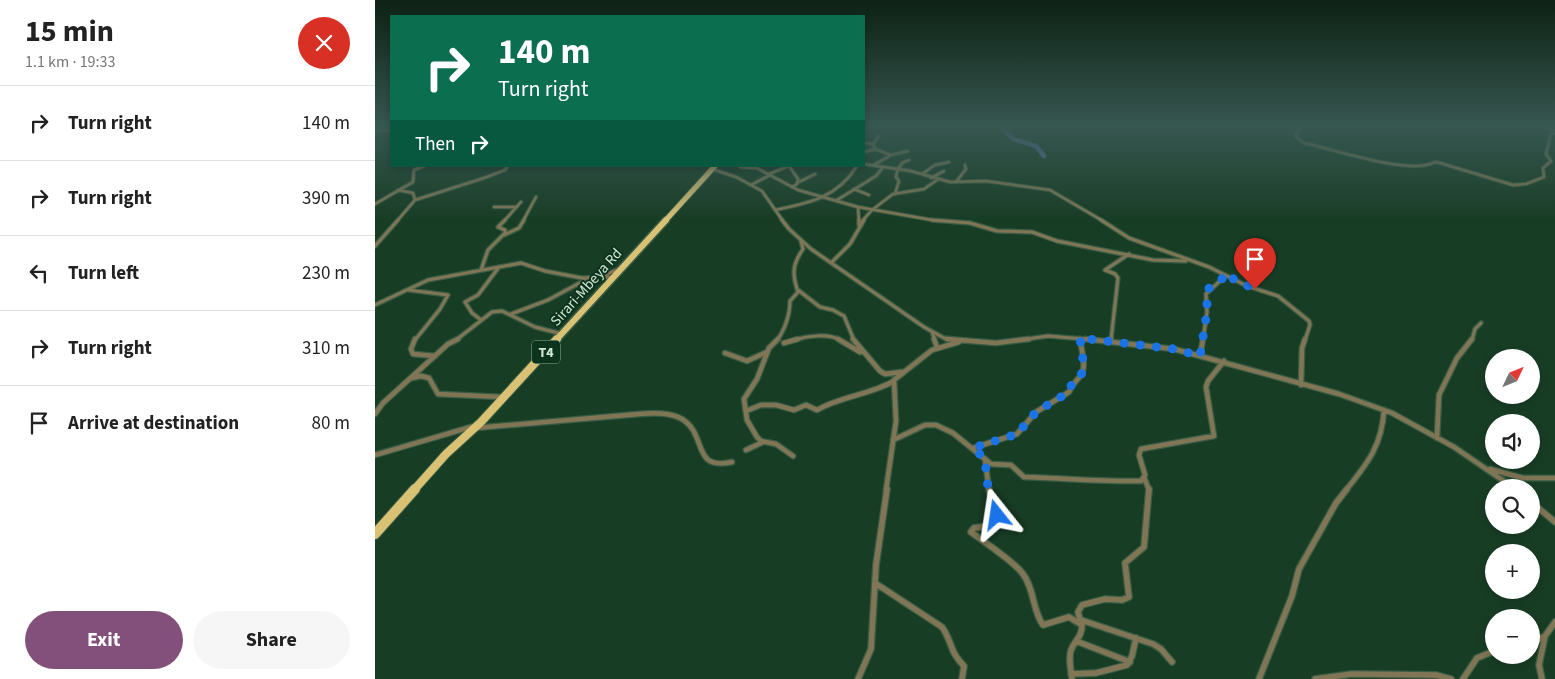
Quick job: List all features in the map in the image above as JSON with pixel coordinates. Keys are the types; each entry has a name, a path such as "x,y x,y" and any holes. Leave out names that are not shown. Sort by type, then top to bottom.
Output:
{"highway":[{"name":"Sirari-Mbeya Rd","path":"375,534 446,454 477,426 713,168"}],"street":[{"path":"874,165 886,158"},
{"path":"1363,158 1399,166 1427,167 1439,162 1516,186 1544,177 1543,168 1551,161 1549,158"},
{"path":"895,194 896,184 899,181 896,177 898,169 902,163 909,160"},
{"path":"922,174 935,165 949,162"},
{"path":"865,164 922,174 937,180 956,182 986,181 1050,190 1083,208 1123,235 1223,274 1241,284 1278,296 1308,319 1310,325 1302,348 1301,385"},
{"path":"956,182 966,169 965,165"},
{"path":"837,200 876,176 883,166"},
{"path":"375,204 413,182 414,170 422,167"},
{"path":"375,246 415,200 438,193 447,188 486,178 505,170 507,167"},
{"path":"740,167 754,167 792,186 823,197 872,210 901,213 938,222 970,223 997,231 1032,232 1057,241 1159,261 1188,260"},
{"path":"751,185 787,167"},
{"path":"790,167 798,181"},
{"path":"775,210 807,205 823,197 847,182 856,167"},
{"path":"713,168 751,185 765,195 789,229 811,249 944,338 961,342 996,343 1048,336 1174,349 1339,394 1384,410 1437,438 1485,467"},
{"path":"931,178 944,171"},
{"path":"792,186 798,181 815,174"},
{"path":"832,262 851,242 859,225 872,210 895,194 923,190 937,180"},
{"path":"854,189 869,195"},
{"path":"398,190 413,193 415,200"},
{"path":"503,235 519,228 536,197"},
{"path":"481,270 488,250 506,231 498,227 521,202"},
{"path":"494,207 516,207"},
{"path":"858,207 859,225"},
{"path":"800,238 803,249 795,261 792,273 798,290 820,307 833,310 844,316 855,343 882,373 895,374 904,372"},
{"path":"1111,342 1118,278 1115,274 1105,270 1111,264 1129,254"},
{"path":"375,305 437,277 525,262 545,271 587,279 612,277"},
{"path":"481,320 472,313 465,302 478,295 499,267"},
{"path":"596,278 621,268"},
{"path":"1200,356 1207,312 1207,294 1209,288 1222,279 1223,274"},
{"path":"375,414 383,403 435,356 495,311 511,314 555,297 587,279"},
{"path":"409,290 420,294 448,296 431,319 418,331 411,349 413,354 435,356"},
{"path":"793,456 776,444 759,439 749,424 745,398 757,379 767,352 781,335 790,310 790,301 798,290"},
{"path":"511,314 513,318 535,327 562,334"},
{"path":"1437,438 1437,405 1439,395 1457,358 1471,343 1475,329 1481,323"},
{"path":"932,331 937,347"},
{"path":"784,342 803,337 834,336 862,353"},
{"path":"973,448 1017,434 1036,412 1069,392 1072,383 1081,375 1084,368 1080,338"},
{"path":"746,411 769,404 795,410 808,406 817,410 833,402 880,389 937,347 961,342"},
{"path":"725,354 747,361 767,352"},
{"path":"1130,662 1096,673 1072,676 1070,651 1083,632 1077,612 1082,606 1105,599 1122,600 1129,598 1125,563 1127,559 1140,554 1144,547 1150,492 1139,455 1143,448 1214,436 1205,387 1223,361"},
{"path":"408,380 426,376 431,380 434,390 438,394 504,397"},
{"path":"858,679 871,649 878,547 896,421 894,380"},
{"path":"1259,679 1293,596 1299,569 1336,503 1372,458 1383,427 1384,410"},
{"path":"375,455 420,440 477,426 663,414 673,415 686,422 711,464 732,462"},
{"path":"893,440 929,424 957,435 985,459 997,466 1011,465 1021,476 1027,478 1076,478 1127,482 1141,481 1144,477"},
{"path":"746,450 765,441"},
{"path":"985,459 987,482 996,518 991,524 974,528 971,532 1023,573 1033,594 1039,618 1043,625 1047,625 1065,616 1073,617 1081,623 1136,638 1159,648 1172,662"},
{"path":"1488,469 1502,479"},
{"path":"1492,469 1523,478 1555,478"},
{"path":"1540,510 1555,522"},
{"path":"875,584 945,631 953,656 964,666 962,679"},
{"path":"1542,679 1539,668 1545,636 1555,622"},
{"path":"1540,638 1545,636"},
{"path":"1130,662 1136,638"},
{"path":"1076,641 1130,662"},
{"path":"1463,679 1477,658 1485,655"},
{"path":"1315,679 1346,673 1414,676 1436,674 1451,679"}],"route":[{"path":"997,515 987,482 985,459 973,448 1017,434 1036,412 1059,400 1069,392 1072,383 1083,374 1084,361 1080,338 1174,349 1200,356 1207,312 1206,298 1209,288 1221,280 1223,274 1255,289"}]}
